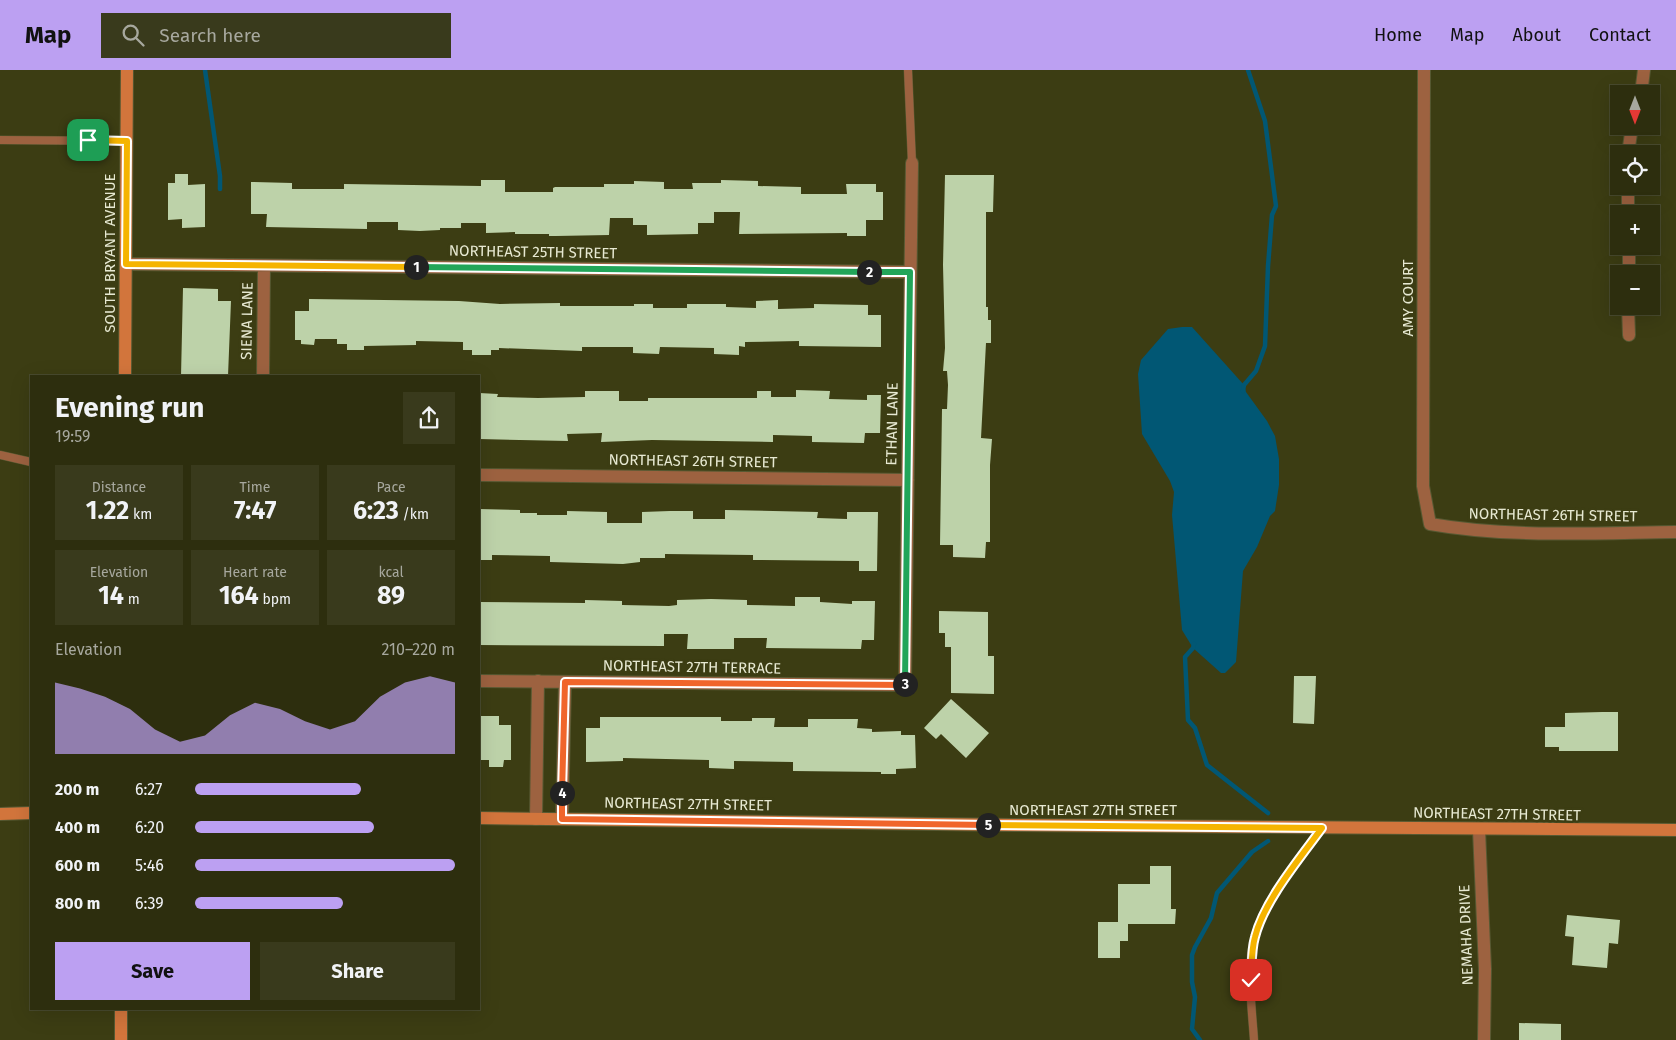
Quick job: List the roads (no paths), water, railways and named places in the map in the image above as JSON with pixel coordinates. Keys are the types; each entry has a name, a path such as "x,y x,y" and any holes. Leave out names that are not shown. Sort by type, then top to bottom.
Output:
{"street":[{"name":"SOUTH BRYANT AVENUE","path":"125,375 127,70"},
{"name":"AMY COURT","path":"1424,70 1423,486 1430,524"},
{"path":"1642,85 1644,70"},
{"name":"ETHAN LANE","path":"905,685 912,163"},
{"name":"NORTHEAST 25TH STREET","path":"126,264 910,272"},
{"name":"SIENA LANE","path":"263,375 264,266"},
{"path":"1628,315 1629,335"},
{"name":"NORTHEAST 26TH STREET","path":"480,475 908,480"},
{"name":"NORTHEAST 26TH STREET","path":"1430,524 1466,530 1499,532 1676,532"},
{"name":"NORTHEAST 27TH TERRACE","path":"480,681 905,685"},
{"path":"536,818 538,681"},
{"path":"562,819 565,682"},
{"path":"0,814 30,813"},
{"name":"NORTHEAST 27TH STREET","path":"480,818 1479,830 1676,830"},
{"name":"NEMAHA DRIVE","path":"1479,830 1484,969 1484,1040"},
{"path":"121,1010 121,1040"}],"lane":[{"path":"908,70 912,163"},
{"path":"0,140 127,141"},
{"path":"0,455 30,462"},
{"path":"1254,1040 1251,980 1255,936 1273,898 1322,828"}],"water":[{"path":"1192,327 1244,385 1246,392 1267,421 1275,436 1279,459 1279,485 1275,511 1270,516 1257,547 1243,571 1236,662 1225,673 1221,673 1193,648 1182,630 1172,515 1174,492 1170,481 1142,434 1138,374 1141,360 1168,329"}],"waterway":[{"path":"205,70 220,176 220,189"},
{"path":"1243,391 1244,385 1256,371 1265,346 1272,215 1276,206 1265,121 1248,70"},
{"path":"1194,644 1185,657 1188,720 1195,728 1207,765 1268,813"},
{"path":"1200,1040 1192,1029 1195,997 1192,982 1192,955 1211,918 1217,893 1252,852 1268,841"}]}
